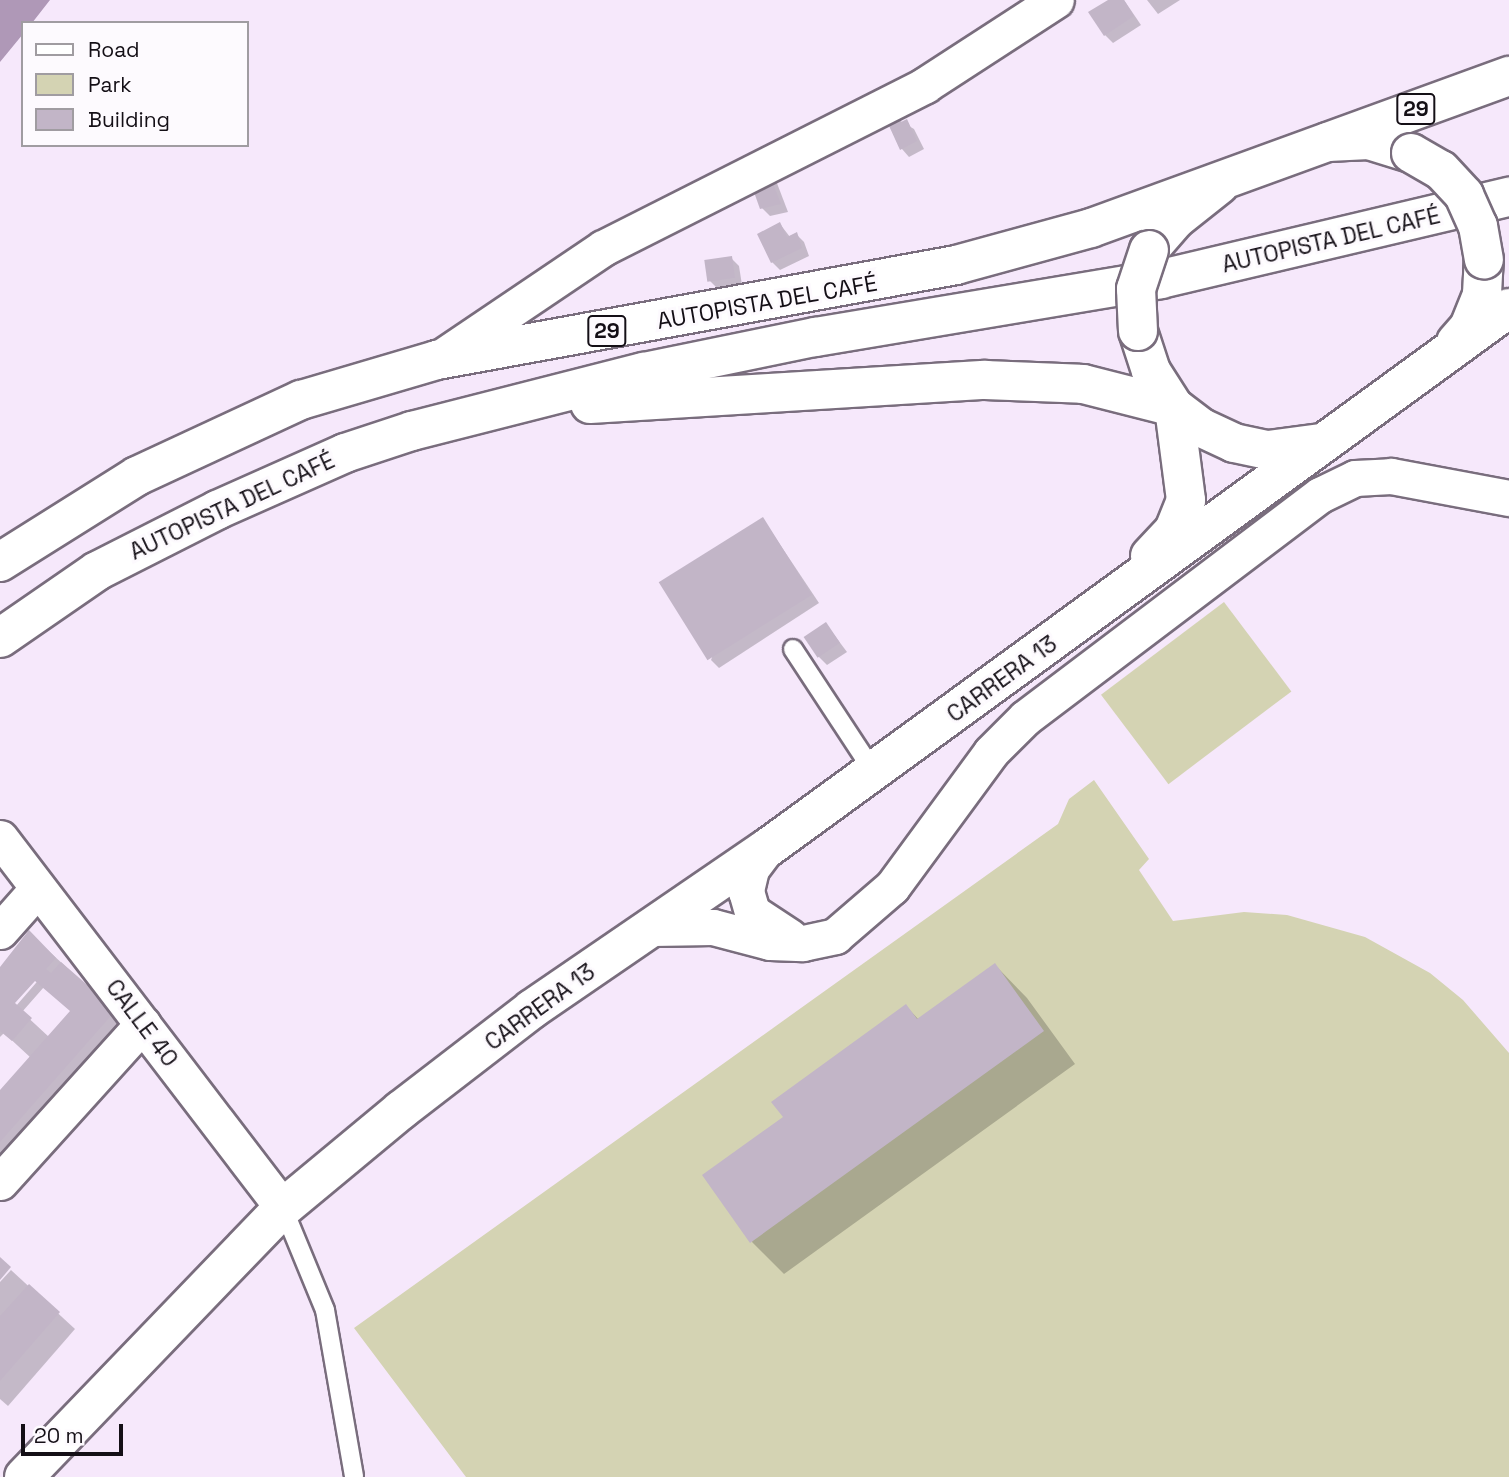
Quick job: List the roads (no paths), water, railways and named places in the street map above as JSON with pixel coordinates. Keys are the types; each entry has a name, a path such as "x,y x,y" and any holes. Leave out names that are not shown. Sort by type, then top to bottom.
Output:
{"main road":[{"name":"AUTOPISTA DEL CAFÉ","path":"0,562 137,476 215,436 301,400 437,360 956,265 1091,228 1509,76"},
{"path":"1324,142 1369,140 1411,153 1441,170 1464,195 1478,226 1484,259 1482,294 1468,327 1446,354"},
{"path":"1174,407 1151,371 1138,331 1136,289 1149,250 1207,192 1242,171"},
{"name":"AUTOPISTA DEL CAFÉ","path":"0,638 97,571 287,477 345,453 493,409 815,337 1161,279 1509,197"},
{"name":"CARRERA 13","path":"24,1477 283,1208 532,1009 766,849 1509,308"},
{"path":"493,409 985,380 1083,384 1174,407 1234,443 1268,450 1326,442"},
{"name":"CARRERA 13","path":"1110,601 1174,530 1186,500 1174,407"}],"street":[{"path":"437,360 603,248 925,85 1056,0"},
{"path":"652,928 713,927 770,942 803,943 835,936 892,887 991,752 1025,718 1320,495 1355,478 1391,476 1509,498"},
{"name":"CALLE 40","path":"0,838 283,1208"},
{"path":"766,849 751,869 746,891 752,912 803,943"},
{"path":"0,930 38,888"},
{"path":"0,1182 143,1024"}],"lane":[{"path":"793,649 873,771"},
{"path":"283,1208 325,1310 354,1477"}]}
